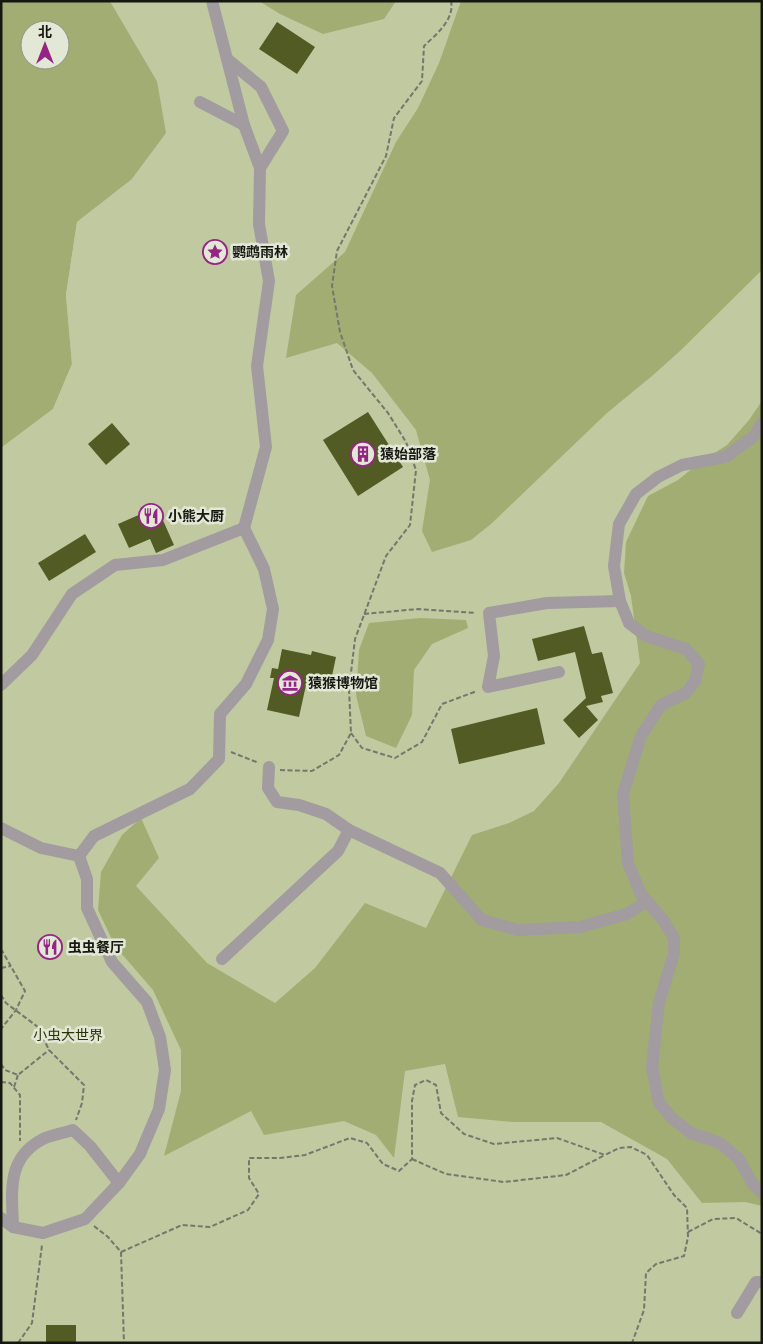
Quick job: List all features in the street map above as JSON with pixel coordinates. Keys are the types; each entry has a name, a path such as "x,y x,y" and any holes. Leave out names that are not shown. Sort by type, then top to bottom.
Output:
{"street":[{"path":"78,856 94,836 190,789 219,759 220,714 246,684 268,640 272,609 264,569 244,528 266,447 257,366 269,281 260,224 260,168 244,125 212,1"},
{"path":"227,59 260,87 283,130 260,168"},
{"path":"200,102 244,125"},
{"path":"762,423 753,437 725,457 682,465 658,477 636,494 619,524 614,566 620,601 629,623 646,636 686,649 699,664 695,681 686,693 662,705 641,736 623,794 628,863 641,894 664,920 674,938 674,953 659,1002 652,1068 659,1103 673,1119 691,1133 720,1144 739,1159 752,1183 762,1193"},
{"path":"1,685 32,655 72,594 115,565 163,560 244,528"},
{"path":"559,672 488,687 494,656 489,613 547,602 620,601"},
{"path":"269,766 268,788 277,802 299,805 326,814 349,830 440,873 482,920 518,930 580,928 627,914 647,901"},
{"path":"1,828 41,848 78,856"},
{"path":"222,959 338,851 349,830"},
{"path":"1,1218 13,1227 43,1233 85,1220 119,1184 140,1154 160,1109 165,1070 160,1037 147,1002 112,962 88,908 87,879 78,856"},
{"path":"13,1227 12,1179 20,1157 43,1139 73,1130 90,1146 119,1184"},
{"path":"737,1313 756,1282 762,1282"}],"path":[{"path":"220,747 276,770 312,771 339,756 351,733 348,689 355,639 386,556 410,525 416,470 406,442 388,413 353,370 340,332 332,286 336,252 386,156 394,118 422,81 424,46 442,30 452,6 451,1"},
{"path":"364,614 418,608 489,613"},
{"path":"351,733 362,748 395,758 422,742 442,704 488,687"},
{"path":"1,949 25,991 16,1010 1,1030"},
{"path":"1,968 11,966"},
{"path":"1,995 6,1003 38,1027 49,1050 84,1085 82,1103 73,1130"},
{"path":"14,1088 18,1075 49,1050"},
{"path":"1,1064 5,1070 18,1075"},
{"path":"121,1252 182,1225 210,1227 248,1210 259,1194 249,1178 248,1158 305,1156 350,1138 368,1143 383,1164 399,1172 412,1159 412,1102 415,1085 426,1080 436,1085 441,1112 464,1134 494,1144 557,1138 605,1156"},
{"path":"1,1082 10,1083 20,1095 20,1157"},
{"path":"412,1159 446,1174 504,1182 566,1175 619,1148 631,1147 647,1155 674,1195 687,1208 688,1232 684,1256 656,1264 646,1273 644,1310 632,1343"},
{"path":"688,1232 712,1219 736,1218 762,1234"},
{"path":"85,1220 108,1237 121,1252 124,1343"},
{"path":"18,1343 32,1323 43,1233"}],"green space":[{"path":"1,1 110,1 157,81 166,133 131,180 77,222 66,295 72,364 53,409 1,448"},
{"name":"小虫大世界","path":"110,1 762,1 762,1343 1,1343 1,448 53,409 72,364 66,295 77,222 131,180 157,81"},
{"path":"259,1 396,1 384,19 323,34 280,14"},
{"path":"461,1 762,1 762,270 680,351 607,413 491,524 471,540 432,552 422,531 430,480 416,430 372,373 337,343 286,358 296,295 345,252 396,142 418,108 439,63"},
{"path":"762,401 762,1206 745,1202 702,1203 667,1159 601,1122 514,1122 458,1117 445,1064 405,1071 394,1158 376,1135 344,1121 264,1135 251,1111 164,1156 181,1091 181,1050 153,990 115,946 98,910 101,872 122,835 141,818 159,858 136,886 207,963 275,1003 315,968 365,903 426,928 472,835 509,823 534,811 559,783 640,663 631,596 624,573 626,542 648,496 678,480 699,463 727,445 749,420"},
{"path":"420,618 466,620 468,628 432,644 414,670 412,715 396,748 366,736 356,695 359,650 369,623"}],"building":[{"path":"277,22 315,47 297,74 259,49"},
{"name":"猿始部落","path":"368,412 403,467 358,496 323,440"},
{"path":"112,423 130,444 106,465 88,444"},
{"path":"157,507 174,545 156,553 150,539 129,548 118,524"},
{"path":"85,534 96,552 49,581 38,563"},
{"path":"584,626 592,654 602,652 613,693 601,696 603,702 586,706 598,720 579,738 563,720 586,698 575,652 538,661 532,639"},
{"name":"猿猴博物馆","path":"282,649 311,655 312,651 336,657 329,690 306,685 299,717 267,710 274,678 270,678 272,668 278,669"},
{"path":"537,708 545,744 459,764 451,729"},
{"path":"46,1325 76,1325 76,1343 46,1343"}],"place":[{"name":"鹦鹉雨林","path":"215,252"},
{"name":"猿始部落","path":"363,454"},
{"name":"小熊大厨","path":"151,516"},
{"name":"猿猴博物馆","path":"290,683"},
{"name":"虫虫餐厅","path":"50,947"}]}
